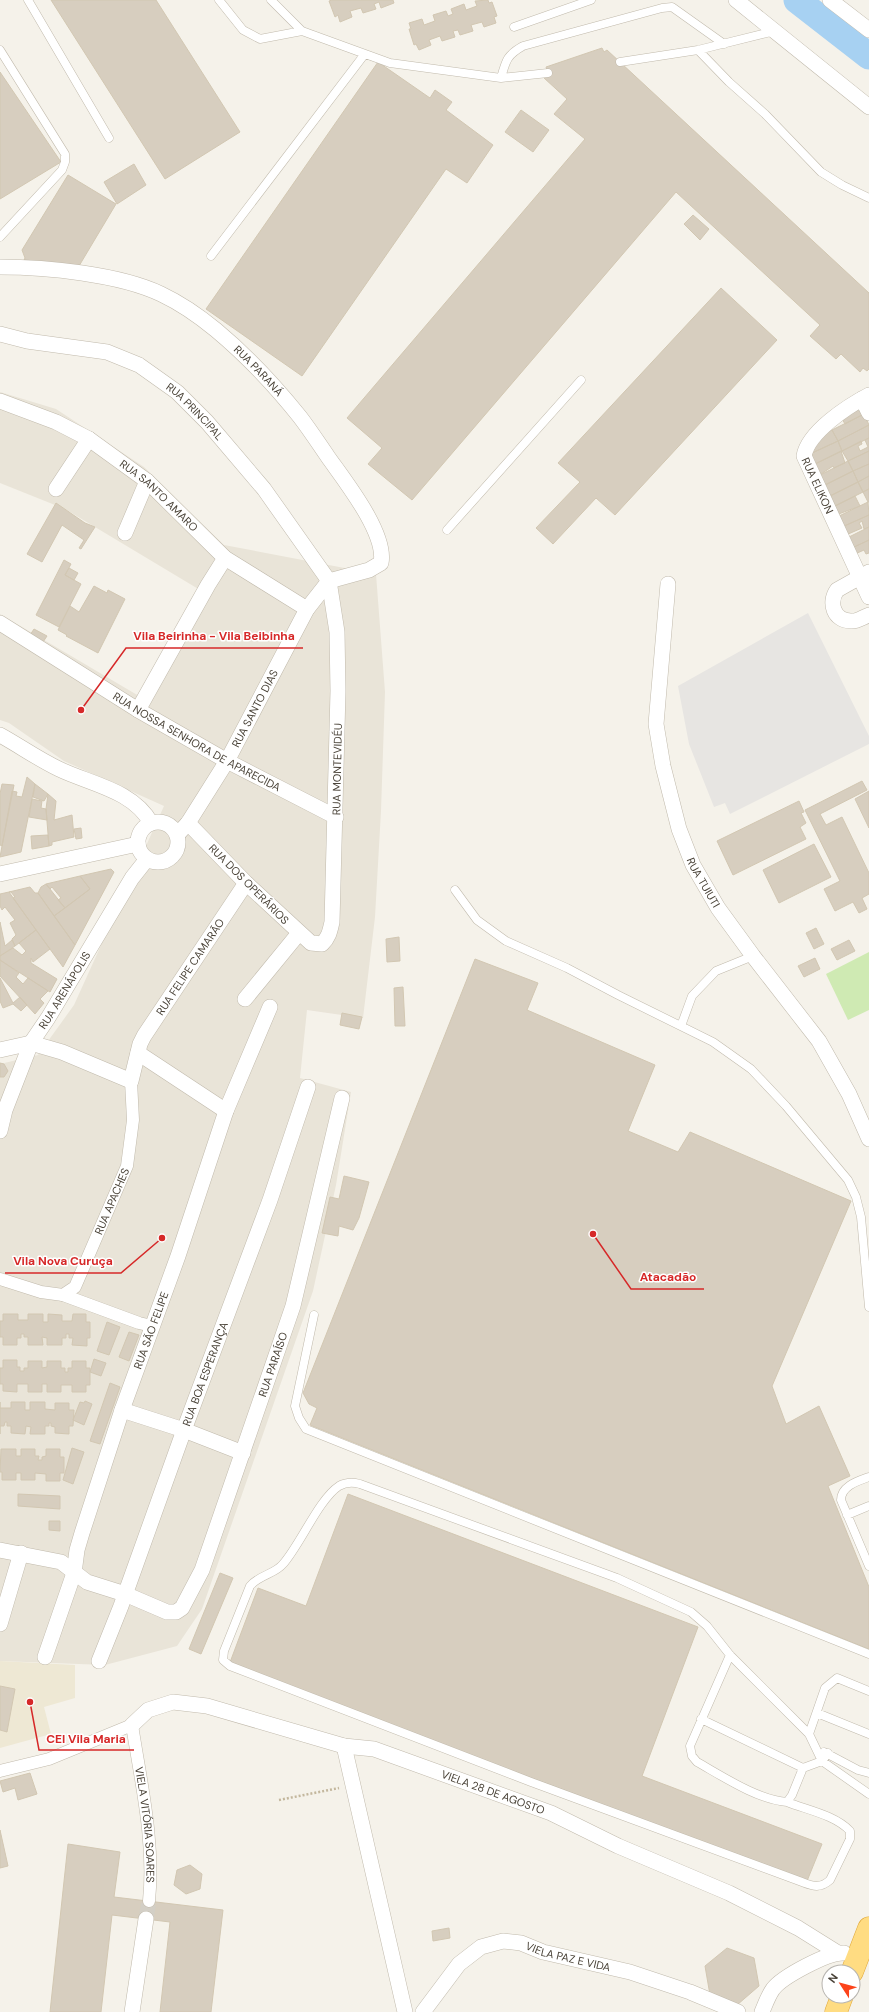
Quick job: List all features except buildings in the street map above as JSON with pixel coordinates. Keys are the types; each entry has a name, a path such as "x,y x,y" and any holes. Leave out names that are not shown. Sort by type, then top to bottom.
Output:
{"highway":[{"path":"855,1963 869,1928"}],"street":[{"path":"736,0 869,108"},
{"path":"830,0 869,30"},
{"name":"RUA PARANÁ","path":"0,267 89,274 123,280 159,293 179,303 217,330 263,375 301,418 363,507 374,531 382,550 381,563 370,570 329,581"},
{"name":"RUA PRINCIPAL","path":"0,334 27,341 108,352 139,364 178,392 207,422 264,489 329,581"},
{"path":"866,397 869,413"},
{"name":"RUA ELIKON","path":"865,574 804,456 808,446 821,429 866,397"},
{"name":"RUA SANTO AMARO","path":"0,401 56,422 89,438 147,481 225,558 306,609"},
{"path":"56,489 89,438"},
{"path":"125,534 147,481"},
{"path":"138,710 208,585 225,558"},
{"path":"869,597 865,574 836,590 833,598 833,608 837,615 849,621 858,620 869,615"},
{"name":"RUA SANTO DIAS","path":"177,835 188,823 227,761 306,609 329,581"},
{"name":"RUA MONTEVIDÉU","path":"311,943 322,944 330,933 336,817 338,691 337,639 329,581"},
{"name":"RUA TUIUTI","path":"668,584 656,724 663,766 679,829 693,865 718,908 819,1041 849,1094 869,1139"},
{"name":"RUA NOSSA SENHORA DE APARECIDA","path":"0,623 138,710 227,761 336,817"},
{"path":"0,736 59,769 109,788 138,806 147,815 151,823"},
{"path":"151,823 165,823 171,826 177,835 178,845 172,857 160,862 147,859 140,850 138,844 141,831 151,823"},
{"name":"RUA DOS OPERÁRIOS","path":"188,823 246,883 311,943"},
{"path":"0,874 138,844"},
{"name":"RUA ARENÁPOLIS","path":"0,1131 5,1110 31,1042 48,1018 132,878 147,859"},
{"name":"RUA FELIPE CAMARÃO","path":"131,1081 144,1036 246,883"},
{"path":"245,999 299,933"},
{"name":"RUA SÃO FELIPE","path":"45,1657 74,1573 77,1550 82,1533 122,1410 178,1256 226,1111 270,1007"},
{"path":"0,1050 31,1042 62,1052 131,1081"},
{"path":"138,1053 226,1111"},
{"name":"RUA APACHES","path":"63,1294 75,1287 98,1229 126,1166 134,1120 131,1081"},
{"name":"RUA BOA ESPERANÇA","path":"99,1661 270,1200 308,1087"},
{"name":"RUA PARAÍSO","path":"125,1594 167,1612 176,1612 182,1608 202,1570 293,1306 342,1098"},
{"path":"0,1279 41,1292 63,1294 139,1323 152,1326"},
{"path":"122,1410 184,1430 243,1453"},
{"path":"0,1550 61,1562 87,1582 125,1594"},
{"path":"0,1624 21,1553"},
{"name":"VIELA 28 DE AGOSTO","path":"132,1724 148,1710 173,1702 207,1706 344,1746 374,1749 551,1813 618,1846 729,1893 798,1928 838,1953"},
{"path":"0,1771 49,1759 132,1724"},
{"name":"VIELA VITÓRIA SOARES","path":"132,1724 148,1828 151,1884 149,1901"},
{"path":"344,1746 404,2012"},
{"path":"132,2012 146,1919"},
{"name":"VIELA PAZ E VIDA","path":"423,2012 459,1964 481,1946 503,1941 521,1943 543,1952 630,1972 690,1992 738,2012"},
{"path":"762,2012 773,1989 788,1976 820,1959 838,1953 855,1963"}],"lane":[{"path":"28,0 109,138"},
{"path":"219,0 243,30 260,39 302,30"},
{"path":"271,0 302,30 364,55 390,63 501,78 548,74"},
{"path":"514,27 591,0"},
{"path":"501,78 506,60 511,53 523,46 662,8 672,7 724,44"},
{"path":"620,62 698,50 775,31"},
{"path":"0,50 65,154 65,162 62,170 0,237"},
{"path":"698,50 729,82 765,114 821,172 842,185 869,198"},
{"path":"211,256 364,55"},
{"path":"447,530 581,380"},
{"path":"455,890 477,920 506,941 567,968 713,1042 751,1069 796,1116 848,1180 856,1197 861,1217 869,1307"},
{"path":"682,1026 692,996 716,971 753,956"},
{"path":"314,1315 295,1406 299,1418 306,1429 869,1654"},
{"path":"869,1477 855,1483 843,1492 841,1500 869,1566"},
{"path":"730,1655 690,1746 692,1756 697,1762 754,1792 777,1802 787,1802 836,1820 844,1825 850,1831 850,1839 830,1880 824,1886 816,1887 532,1782 230,1666 223,1660 224,1651 250,1586 256,1579 282,1566 330,1494 339,1486 352,1482 434,1510 616,1578 691,1612 707,1626 730,1655 809,1734 822,1761 869,1794"},
{"path":"847,1514 869,1506"},
{"path":"809,1734 825,1688 837,1678 869,1691"},
{"path":"817,1713 869,1734"},
{"path":"701,1719 803,1768 822,1761 828,1753"},
{"path":"817,1751 828,1753 858,1770 869,1773"},
{"path":"787,1802 792,1795 803,1768"}],"path":[{"path":"279,1800 353,1785"}],"shaded area":[{"path":"0,392 56,409 144,467 224,545 376,574 385,692 381,811 375,917 363,1018 307,1010 300,1078 351,1092 336,1185 313,1291 202,1609 177,1646 105,1665 0,1661 0,1064 38,1055 74,1005 164,806 64,761 9,723 0,720 0,614 144,699 200,590 65,509 0,483"},
{"path":"808,613 869,736 869,744 730,814 725,803 714,807 689,744 678,686"},
{"path":"0,1661 75,1665 75,1698 44,1707 51,1734 0,1748"}],"green space":[{"path":"869,952 869,1010 848,1020 826,974"}],"waterway":[{"path":"797,0 869,56"}],"tunnel":[{"path":"146,1919 149,1901"}],"place":[{"name":"Vila Beirinha - Vila Beibinha","path":"81,710"},
{"name":"Atacadão","path":"593,1234"},
{"name":"Vila Nova Curuça","path":"162,1238"},
{"name":"CEI Vila Maria","path":"30,1702"}]}
